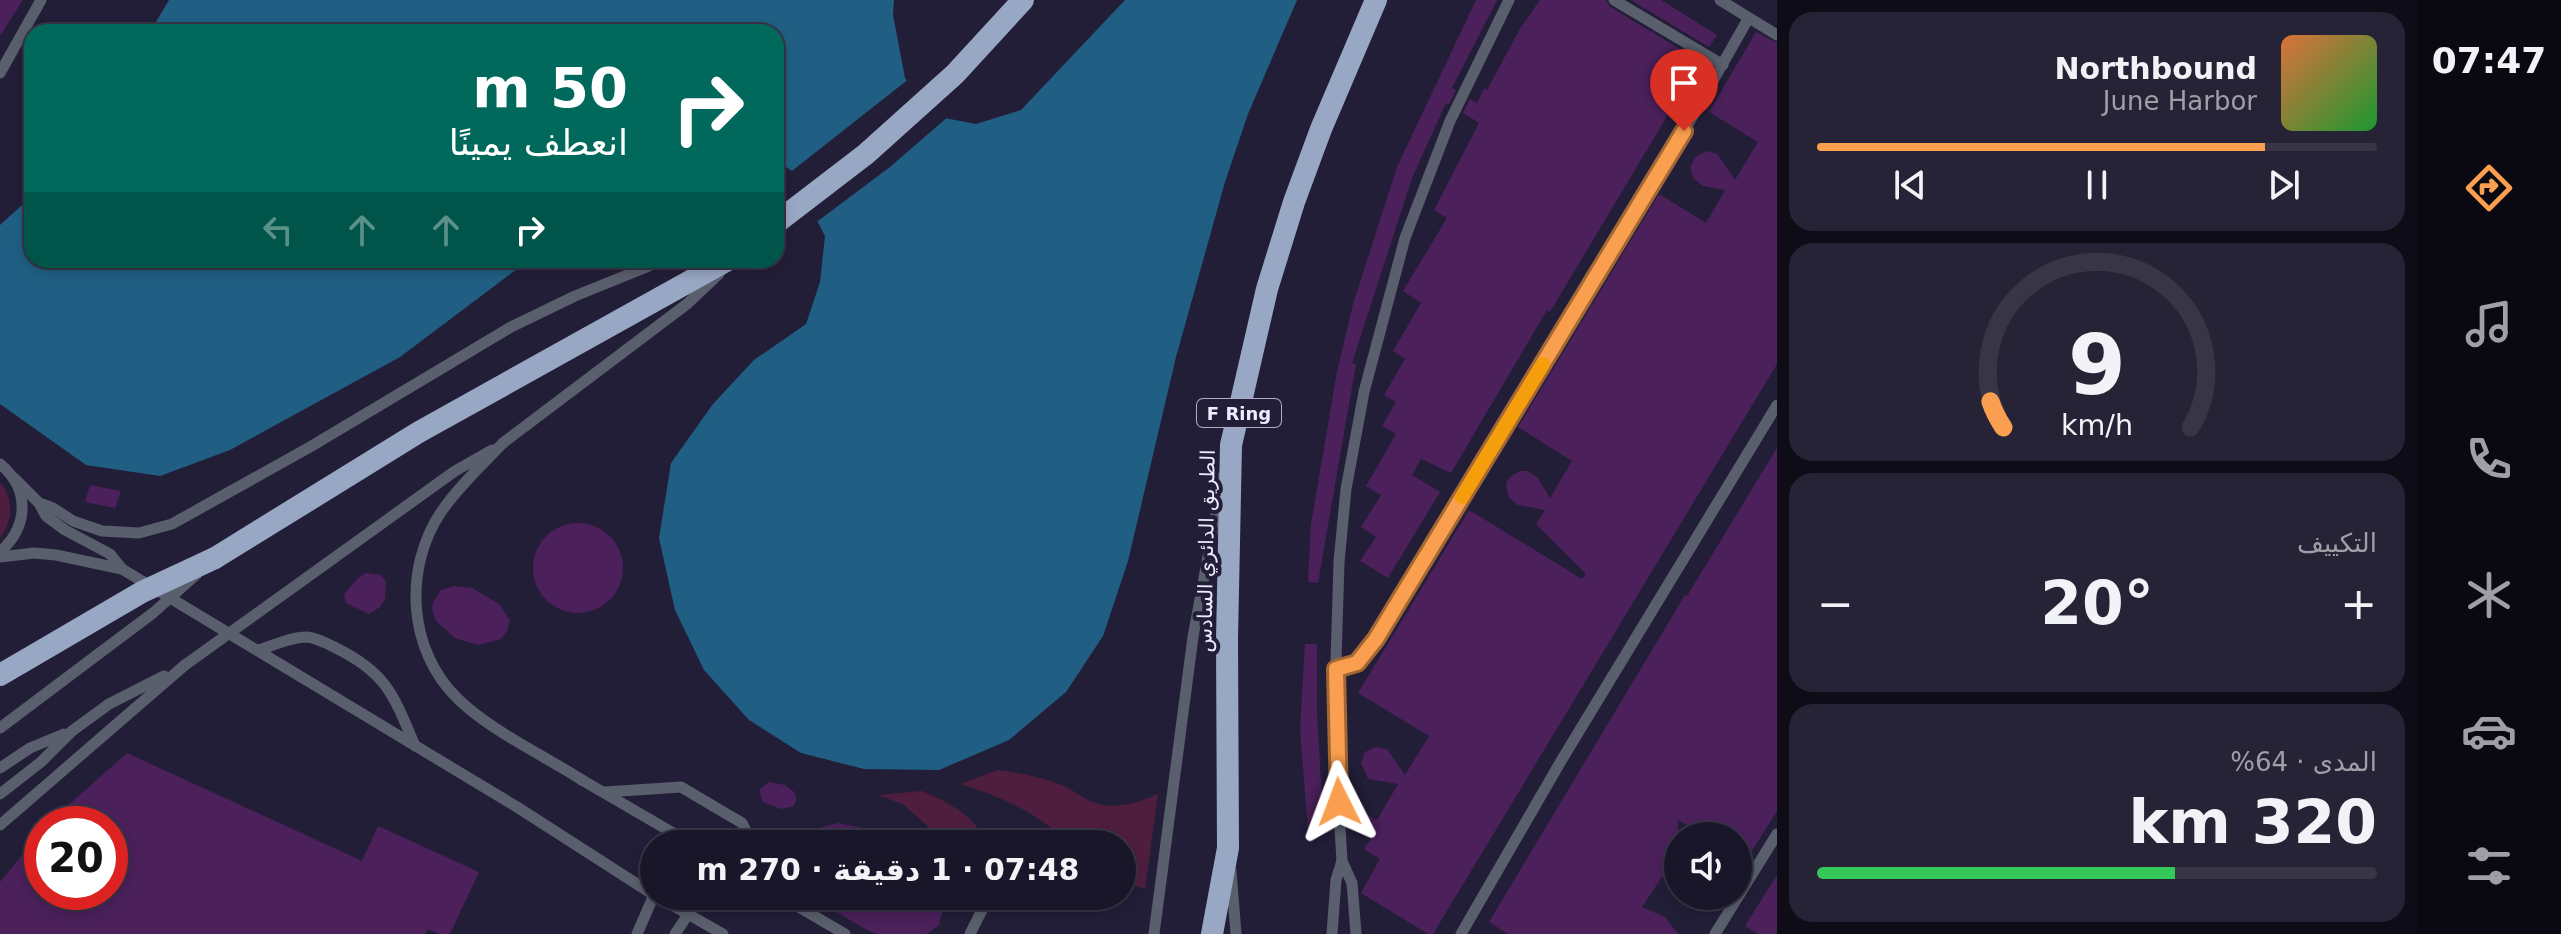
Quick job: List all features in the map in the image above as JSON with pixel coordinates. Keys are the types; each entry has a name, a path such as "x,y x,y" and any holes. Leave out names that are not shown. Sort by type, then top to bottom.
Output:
{"highway":[{"path":"787,212 866,154 955,74 1023,0"},
{"name":"الطريق الدائري السادس","path":"1212,934 1228,848 1227,611 1231,445 1267,289 1294,202 1321,129 1376,0"},
{"path":"0,675 142,592 215,558 419,432 716,268"}],"lane":[{"path":"26,24 41,0"},
{"path":"1356,934 1352,883 1342,861 1337,779 1339,562 1346,489 1362,404 1388,296 1409,228 1439,147 1509,0"},
{"path":"1614,0 1723,65"},
{"path":"1720,0 1777,35"},
{"path":"1336,669 1357,663 1376,639 1748,19"},
{"path":"1,65 24,28"},
{"path":"39,503 73,521 102,531 130,534 157,530 188,516 310,447 511,327 575,296 644,268"},
{"path":"0,825 185,665 455,471 503,443 687,304 723,268"},
{"path":"1461,934 1561,761 1777,405"},
{"path":"503,443 441,512 423,550 416,576 423,643 435,670 457,698 484,719 669,830"},
{"path":"1154,934 1193,637 1217,496 1231,445"},
{"path":"0,464 39,503 46,516 110,554 122,569"},
{"path":"0,555 13,540 23,509 21,492 14,478"},
{"path":"0,555 56,555 122,569 517,807 640,886"},
{"path":"0,728 153,613 215,558"},
{"path":"259,650 307,637 343,652 385,683 415,746"},
{"path":"0,794 41,762 72,731 109,704 185,665"},
{"path":"0,768 30,748 72,731"},
{"path":"605,792 681,787 742,823 746,830"},
{"path":"1715,934 1777,834"},
{"path":"1228,848 1236,934"},
{"path":"1332,934 1336,880 1342,861"},
{"path":"637,934 647,910"},
{"path":"683,910 723,934"},
{"path":"804,910 845,934"},
{"path":"970,934 982,910"},
{"path":"675,934 689,913"}],"shaded area":[{"path":"0,482 8,496 10,510 0,538"},
{"path":"997,770 1051,781 1104,805 1131,803 1158,794 1145,889 1136,886 1136,830 1053,830 1019,807 961,784"},
{"path":"922,791 952,806 977,827 975,830 932,830 904,805 879,795"}],"water":[{"path":"169,0 894,0 893,15 905,78 934,116 976,124 1021,110 1125,0 1297,0 1248,114 1225,182 1176,357 1128,561 1103,636 1066,692 1009,740 939,770 864,769 801,753 749,720 704,670 675,610 659,538 671,463 713,404 754,360 806,324 820,282 825,236 792,171 784,166 784,24 155,24"},
{"path":"24,203 24,268 518,268 400,357 230,450 160,476 86,465 0,404 0,225"}],"pier":[{"path":"910,78 937,112 950,115 890,167 814,224 788,174"}],"building":[{"path":"0,0 23,0 0,36"},
{"path":"1476,0 1497,0 1452,88 1456,90 1449,104 1446,103 1412,178 1352,363 1356,364 1318,583 1308,582 1311,524 1337,372 1353,304 1397,167"},
{"path":"1540,0 1606,0 1610,7 1700,61 1451,473 1421,459 1412,475 1440,492 1388,578 1360,561 1376,537 1361,527 1381,495 1366,486 1396,434 1382,426 1396,402 1384,395 1405,359 1393,351 1421,303 1403,291 1447,218 1434,210 1479,123 1463,113 1470,99 1477,103 1484,88 1487,90 1521,27"},
{"path":"1631,0 1661,0 1717,35 1709,47"},
{"path":"1756,32 1777,43 1777,364 1433,934 1428,934 1361,893 1380,859 1364,849 1373,835 1360,828 1367,814 1377,820 1398,784 1368,779 1361,763 1365,752 1376,747 1387,749 1405,775 1429,736 1358,693 1469,510 1582,579 1586,574 1536,524 1545,510 1518,505 1509,498 1507,481 1521,471 1527,471 1537,477 1550,498 1572,461 1518,427 1659,194 1706,223 1725,190 1703,186 1694,179 1690,168 1695,157 1706,151 1717,154 1735,180 1758,142 1709,112"},
{"path":"1777,448 1777,811 1752,851 1752,822 1664,822 1664,878 1642,907 1665,917 1678,934 1508,934 1489,922"},
{"path":"90,485 121,491 115,508 85,502"},
{"path":"578,523 595,527 610,536 619,551 623,568 619,585 610,600 595,609 578,613 561,609 546,600 537,585 533,568 537,551 546,536 561,527"},
{"path":"366,573 381,575 386,582 385,599 380,607 369,614 346,603 344,594"},
{"path":"454,586 472,588 499,604 510,621 501,639 478,645 455,638 436,621 433,602 441,590"},
{"path":"1305,644 1317,644 1317,714 1324,832 1308,831 1300,730"},
{"path":"127,753 362,861 378,826 479,872 450,934 439,934 428,929 425,934 0,934 0,882 24,853 24,910 128,910 128,806 67,806"},
{"path":"769,782 785,785 793,791 797,798 794,806 781,809 763,802 759,790"},
{"path":"838,823 872,830 815,830"},
{"path":"1777,875 1777,934 1758,934 1745,926"},
{"path":"833,910 943,910 939,925 927,934 877,934"}],"slow traffic":[{"path":"1462,497 1543,364"}],"route":[{"path":"1339,802 1336,669 1357,663 1376,639 1684,131"}]}
